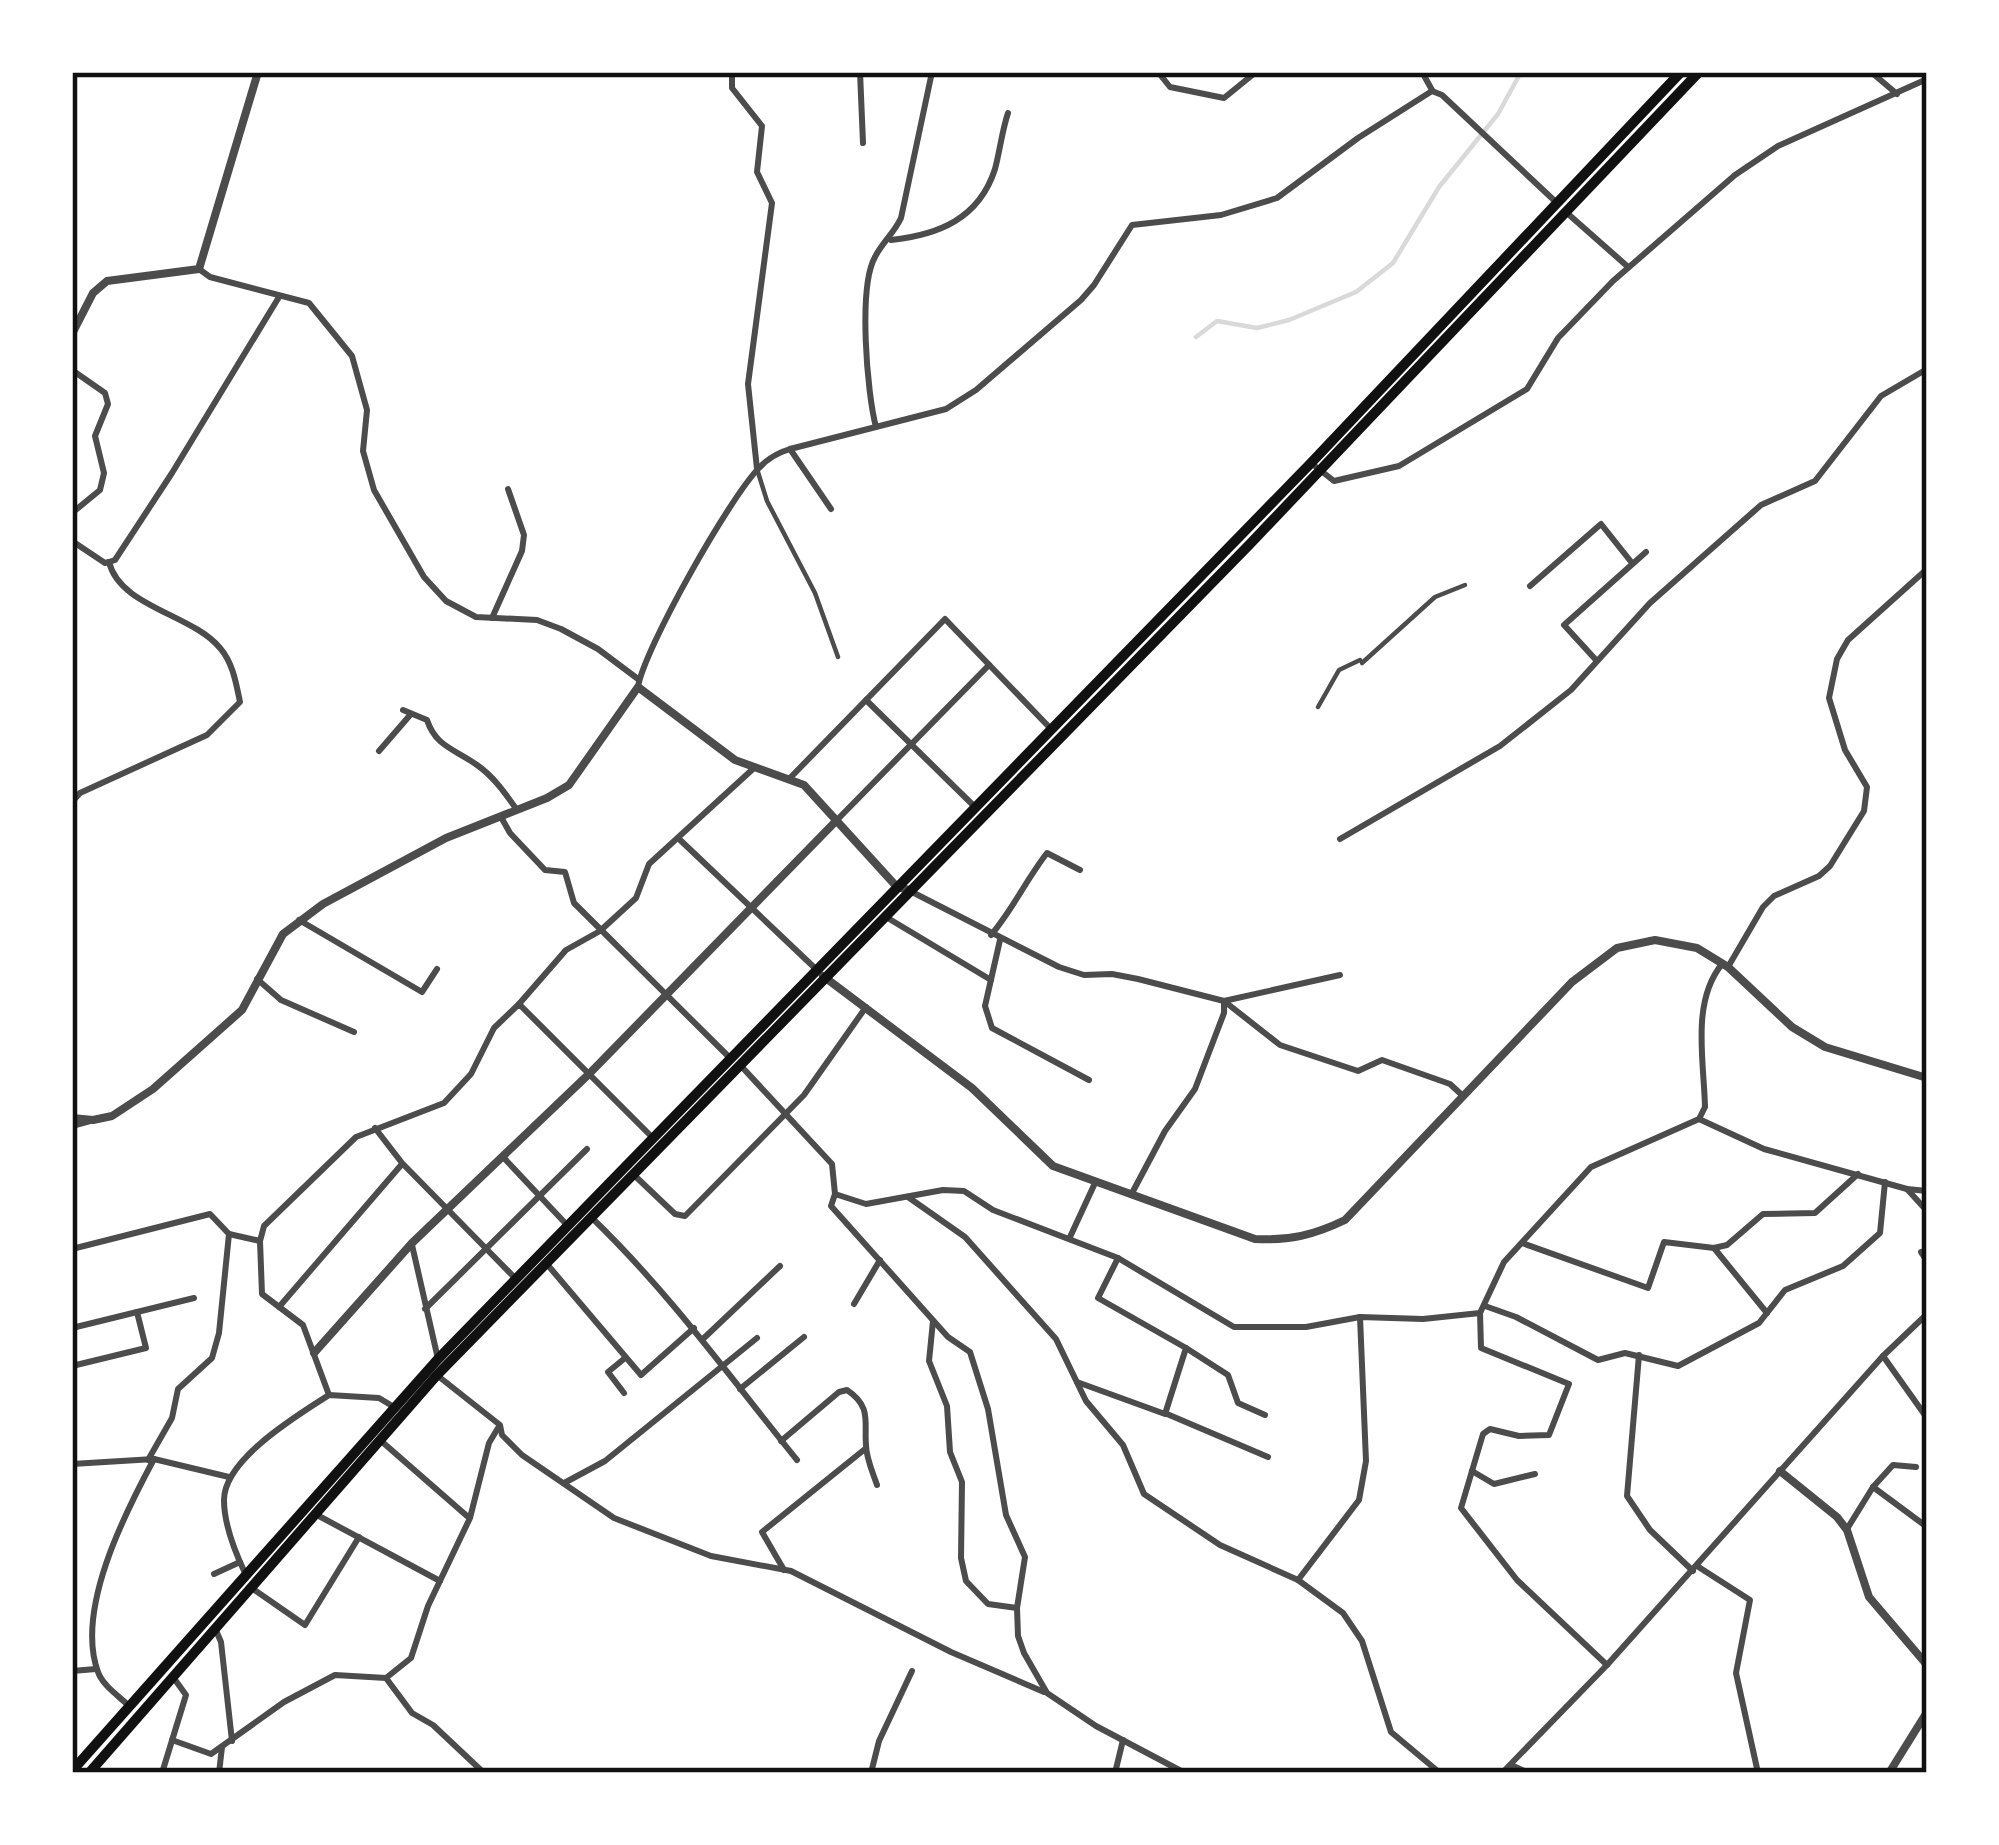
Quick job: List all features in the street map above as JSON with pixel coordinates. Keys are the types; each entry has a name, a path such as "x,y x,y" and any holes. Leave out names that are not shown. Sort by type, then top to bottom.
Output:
{"highway":[{"path":"1562,208 1681,72"},
{"path":"821,975 885,917 903,888 1699,72"},
{"path":"89,1773 437,1375 976,808 1315,466"},
{"path":"72,1771 242,1568 515,1278 736,1062"}],"street":[{"path":"199,268 258,72"},
{"path":"732,72 732,88 762,126 757,172 772,203 748,383 757,470 790,550 815,592 838,657"},
{"path":"860,72 863,143"},
{"path":"876,427 865,355 873,259 901,218 932,72"},
{"path":"1158,72 1170,87 1224,98 1256,72"},
{"path":"1422,72 1432,91 1627,266"},
{"path":"1871,72 1897,94"},
{"path":"1315,466 1334,481 1399,466 1527,389 1558,338 1627,266 1764,154 1927,79"},
{"path":"72,1122 131,1106 242,1010 276,944 298,920 435,843 569,785 639,683 727,512 773,455 946,409 976,390 1081,300 1132,225 1221,215 1276,198 1432,91"},
{"path":"891,239 921,237 966,216 995,169 1008,112"},
{"path":"72,334 93,293 107,281 199,268 210,277 309,303 352,356 368,410 363,451 374,490 424,577 446,601 476,617 537,620 598,649 723,752 804,784 903,888 996,937 1084,975 1112,974 1224,1001 1280,1045 1311,1058 1358,1071 1382,1060 1450,1084 1463,1096"},
{"path":"72,541 104,563 115,560 279,297"},
{"path":"72,370 105,393 108,404 95,436 104,473 100,490 72,513"},
{"path":"1340,839 1500,746 1570,690 1650,603 1761,506 1815,481 1881,396 1927,370"},
{"path":"790,449 831,509"},
{"path":"493,618 522,551 524,535 508,489"},
{"path":"1529,586 1601,524 1632,563"},
{"path":"1596,660 1564,625 1646,552"},
{"path":"72,802 80,793 207,734 240,702 232,667 219,646 185,620 147,602 112,575 109,562"},
{"path":"1607,1665 1516,1580 1461,1508 1483,1434 1490,1429 1519,1436 1549,1435 1569,1384 1481,1348 1483,1310 1504,1262 1591,1168 1699,1118 1705,1107 1702,1017 1710,979 1725,966 1774,896 1819,876 1830,866 1864,811 1867,787 1845,750 1829,698 1837,659 1848,640 1927,569"},
{"path":"1318,706 1339,670 1361,661 1436,597 1465,585"},
{"path":"790,778 944,620 1052,730"},
{"path":"314,1353 412,1243 590,1073 988,665"},
{"path":"866,700 976,808"},
{"path":"404,710 427,720 443,746 476,764 500,785 517,810"},
{"path":"379,751 414,712"},
{"path":"329,1395 303,1325 262,1294 264,1226 356,1137 444,1103 471,1074 494,1028 566,950 600,931 636,898 649,864 755,766"},
{"path":"72,787 80,793"},
{"path":"500,816 545,870 565,872 574,903 832,1164 835,1194 831,1206 933,1321 970,1352 988,1409 1006,1515 1025,1557 1018,1636 1047,1693"},
{"path":"678,838 821,975 972,1088 1053,1166 1255,1239 1282,1241 1314,1235 1345,1220 1572,982 1617,948 1655,940 1697,948 1725,966 1792,1027 1825,1047 1927,1078"},
{"path":"1080,870 1047,854 996,937 985,1006 992,1028 1089,1080"},
{"path":"885,917 991,980"},
{"path":"298,920 422,992 437,969"},
{"path":"1224,1001 1340,976"},
{"path":"257,979 280,1000 354,1032"},
{"path":"1131,1196 1165,1131 1195,1089 1224,1013 1224,1001"},
{"path":"519,1004 655,1140"},
{"path":"633,1174 675,1214 685,1216 784,1116 866,1007"},
{"path":"1699,1118 1765,1149 1927,1191"},
{"path":"375,1128 402,1163 515,1278"},
{"path":"425,1309 587,1149"},
{"path":"502,1156 567,1225"},
{"path":"279,1307 402,1163"},
{"path":"1521,1242 1648,1288 1664,1242 1714,1248 1727,1245 1763,1214 1816,1213 1858,1174"},
{"path":"835,1194 866,1204 964,1191 1012,1218 1118,1258 1234,1327 1306,1327 1360,1317 1423,1319 1483,1310 1516,1317 1598,1360 1625,1353 1678,1366 1759,1323 1785,1290 1843,1267 1880,1233 1885,1182"},
{"path":"1070,1237 1095,1184"},
{"path":"1906,1189 1927,1211"},
{"path":"908,1196 964,1238 1056,1339 1086,1402 1123,1444 1144,1494 1220,1545 1298,1580 1337,1607 1365,1649 1391,1732 1439,1773"},
{"path":"72,1250 210,1214 229,1234 260,1241"},
{"path":"591,1217 704,1338 720,1365 797,1460"},
{"path":"129,1706 96,1669 94,1628 104,1572 124,1514 172,1418 178,1389 212,1358 219,1334 229,1234"},
{"path":"412,1243 438,1359"},
{"path":"1714,1248 1767,1313"},
{"path":"1922,1252 1927,1261"},
{"path":"1118,1258 1098,1298 1228,1376 1238,1403 1265,1415"},
{"path":"854,1304 880,1260"},
{"path":"546,1263 641,1375 694,1328"},
{"path":"704,1338 780,1266"},
{"path":"72,1328 194,1298"},
{"path":"72,1366 146,1348 137,1312"},
{"path":"1502,1773 1607,1665 1883,1356 1927,1314"},
{"path":"1298,1580 1359,1500 1366,1461 1360,1317"},
{"path":"933,1321 929,1361 947,1406 950,1452 962,1482 961,1558 966,1581 988,1604 1017,1608"},
{"path":"740,1389 804,1337"},
{"path":"566,1482 605,1460 757,1338"},
{"path":"1166,1414 1186,1348"},
{"path":"1639,1355 1627,1496 1649,1530 1695,1568 1750,1600 1736,1672 1758,1773"},
{"path":"1883,1356 1927,1418"},
{"path":"624,1393 608,1372 625,1358"},
{"path":"437,1375 500,1425 502,1435 522,1455 614,1518 711,1556 784,1570 1047,1693 1185,1773"},
{"path":"1077,1382 1268,1457"},
{"path":"782,1441 847,1390 855,1394 869,1425 866,1448 877,1485"},
{"path":"214,1574 242,1568 224,1499 229,1477 246,1457 329,1395 379,1398 394,1407"},
{"path":"172,1740 211,1754 284,1702 335,1675 386,1678 411,1658 470,1518 489,1443 500,1425"},
{"path":"380,1440 470,1518"},
{"path":"784,1570 762,1532 866,1448"},
{"path":"72,1464 151,1460 229,1477"},
{"path":"1846,1530 1893,1465 1916,1467"},
{"path":"1472,1471 1495,1484 1535,1474"},
{"path":"1780,1471 1837,1517 1869,1597 1927,1665"},
{"path":"1522,1477 1525,1488"},
{"path":"1873,1487 1927,1527"},
{"path":"315,1514 440,1581"},
{"path":"250,1587 305,1625 359,1537"},
{"path":"215,1628 221,1642 232,1741"},
{"path":"72,1671 96,1669"},
{"path":"162,1669 186,1695 162,1773"},
{"path":"871,1773 879,1741 912,1671"},
{"path":"386,1678 412,1713 433,1725 484,1773"},
{"path":"1888,1773 1927,1712"},
{"path":"1114,1773 1123,1740"},
{"path":"219,1773 222,1747"},
{"path":"1510,1765 1529,1773"}],"waterway":[{"path":"1196,337 1217,321 1257,328 1289,320 1356,292 1393,263 1439,187 1498,114 1521,72"}]}
